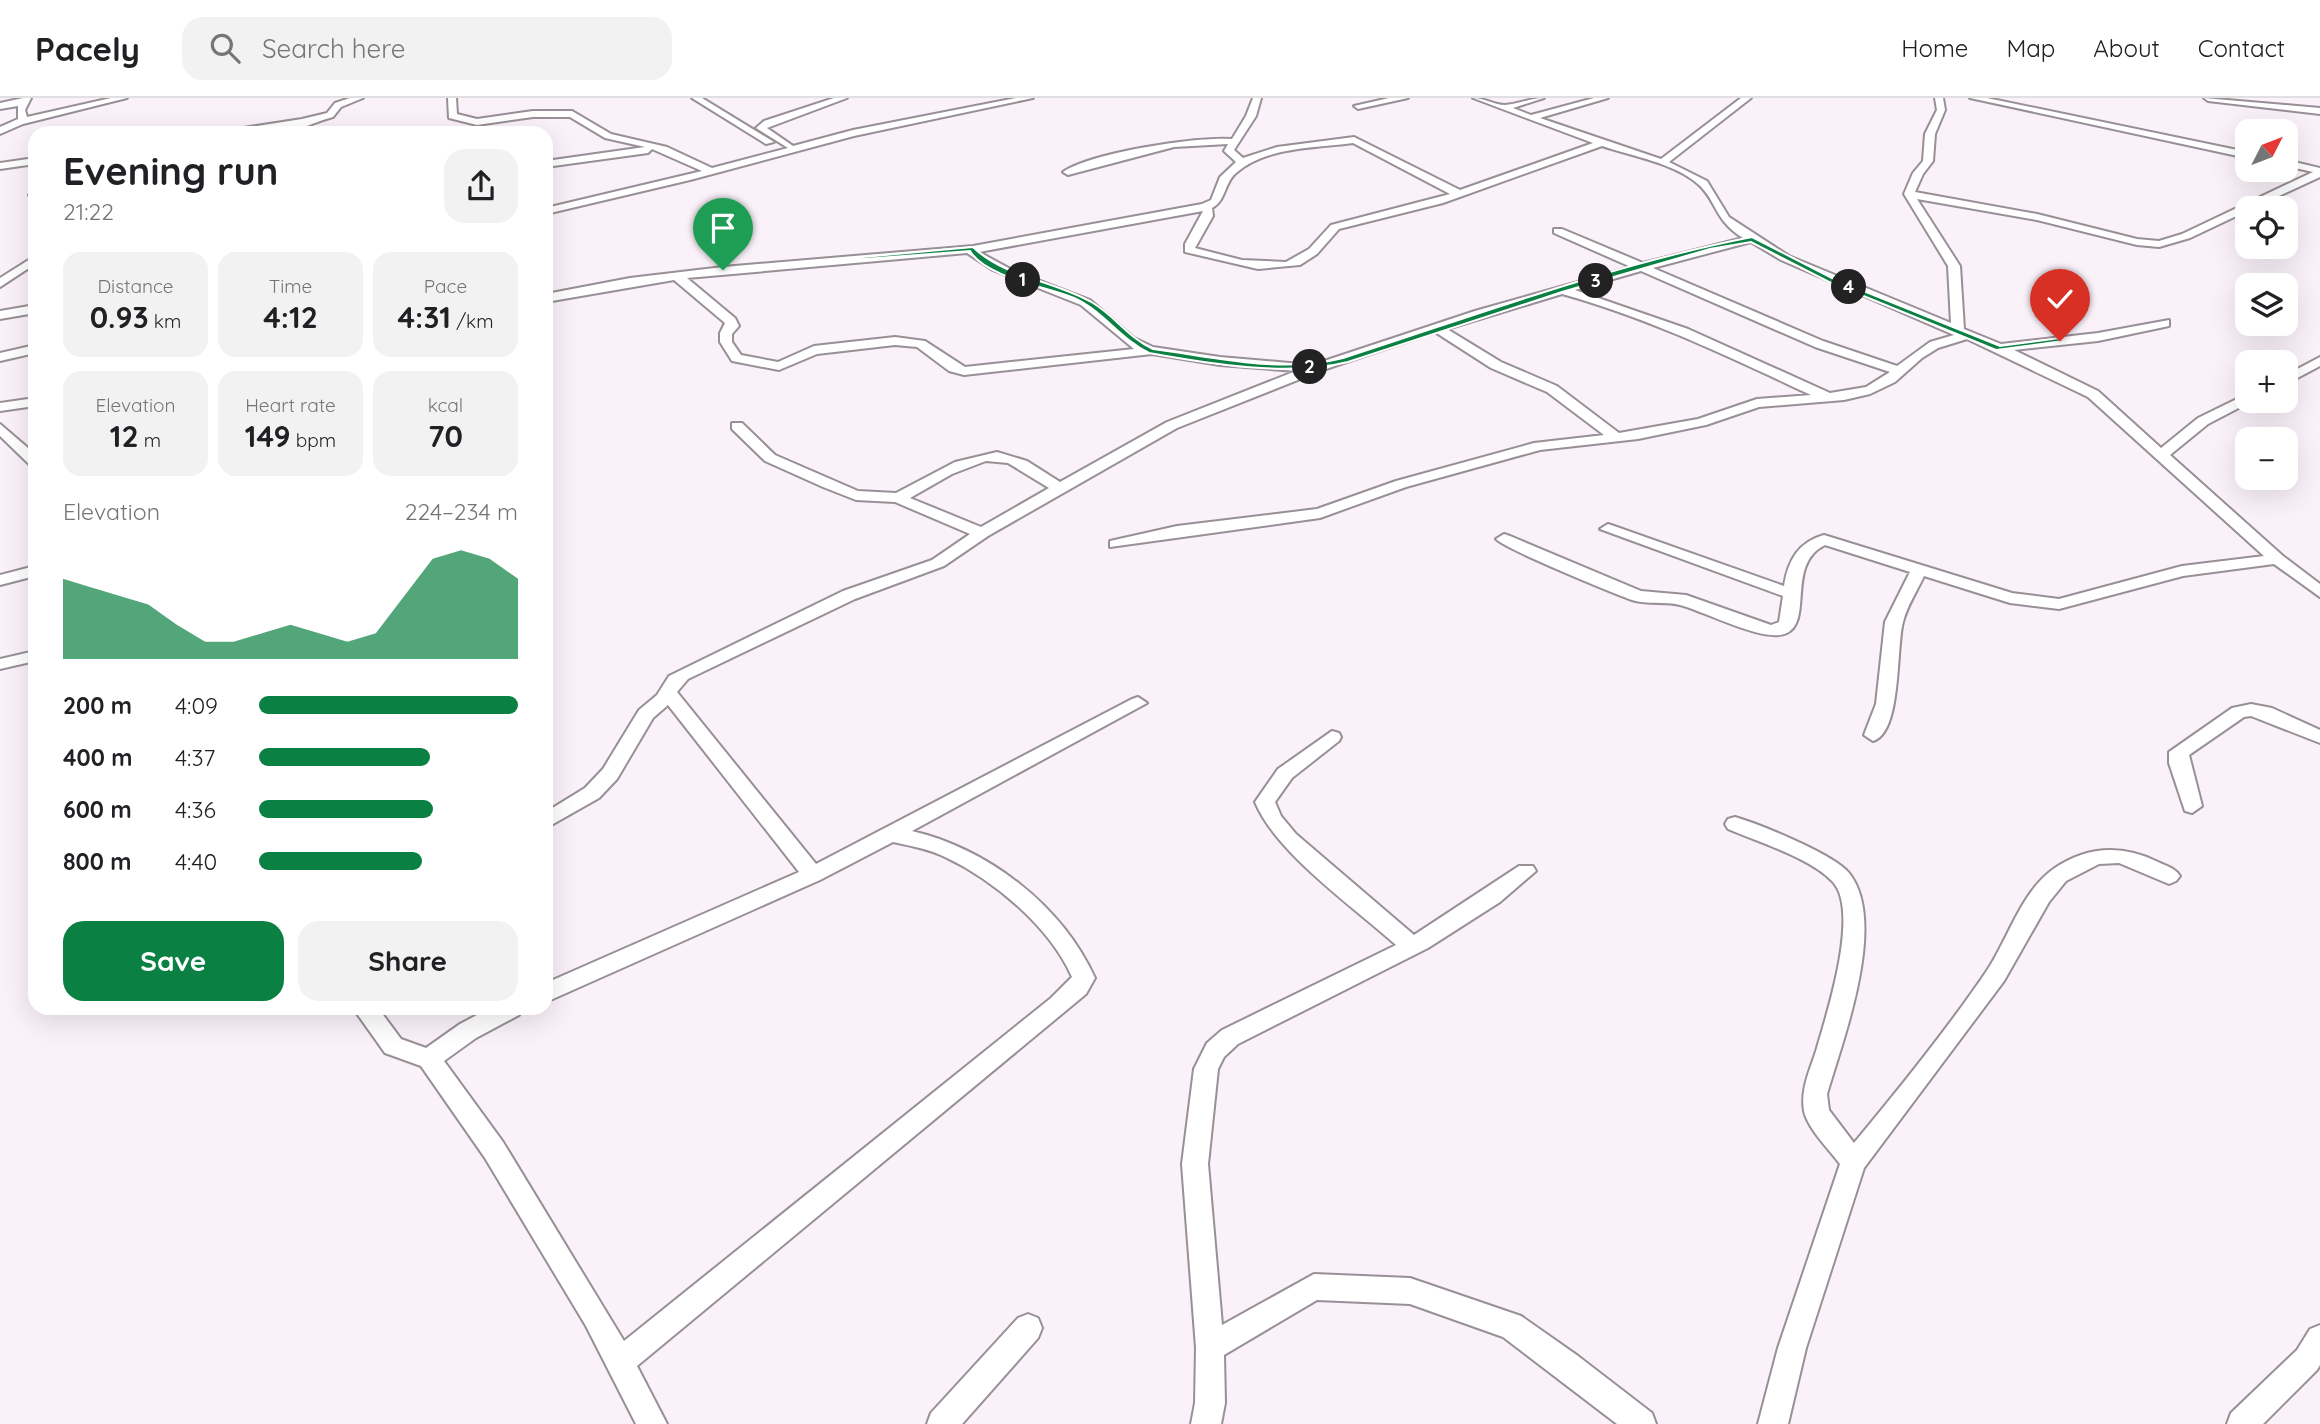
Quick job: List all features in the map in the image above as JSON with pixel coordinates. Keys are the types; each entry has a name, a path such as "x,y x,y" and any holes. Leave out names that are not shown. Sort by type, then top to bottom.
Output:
{"street":[{"path":"0,131 22,121 123,98"},
{"path":"271,126 330,115 338,105 359,98"},
{"path":"452,98 452,116 466,122 533,114 572,114"},
{"path":"695,98 767,142 801,147"},
{"path":"789,145 761,128 785,116 843,98"},
{"path":"553,209 875,128 1029,98"},
{"path":"1241,162 1229,151 1251,116 1257,98"},
{"path":"1358,106 1404,98"},
{"path":"1477,98 1663,162 1703,183 1725,219 1752,239 1823,277 1999,348 2093,394 2277,559 2320,592"},
{"path":"1504,108 1540,98"},
{"path":"1531,118 1604,98"},
{"path":"1663,162 1746,98"},
{"path":"1909,194 1918,173 1928,161 1930,134 1941,110 1939,98"},
{"path":"1974,98 2235,152"},
{"path":"2208,98 2320,111"},
{"path":"0,106 26,100 22,121"},
{"path":"561,105 608,136 660,148 709,170"},
{"path":"296,126 302,122"},
{"path":"1068,172 1141,153 1217,139 1233,142"},
{"path":"553,297 677,276 835,262 909,252 973,249 1205,207 1215,202 1225,177 1241,162 1277,150 1354,140 1459,194"},
{"path":"1205,207 1209,211 1208,218 1192,235 1189,250 1202,255 1269,265 1295,263 1323,245 1335,227 1459,194 1605,142"},
{"path":"553,163 660,148"},
{"path":"0,166 28,162"},
{"path":"2298,167 2319,173"},
{"path":"1909,194 2037,217 2159,244 2186,236 2319,173"},
{"path":"1909,194 1954,266 1954,298 1963,333"},
{"path":"1558,231 1819,344 1899,371"},
{"path":"553,817 592,793 610,774 646,714 682,675 849,595 938,563 982,533 1059,488 1129,452 1172,425 1318,367 1560,290 1727,243 1752,239"},
{"path":"973,249 973,253 983,260 1015,277 1076,297 1094,307 1132,342 1152,351"},
{"path":"0,283 28,264"},
{"path":"677,276 731,321 733,326 726,333 726,342 737,358 779,366 814,350 875,341 921,344 954,368 964,371 1152,351 1261,366 1318,367"},
{"path":"1560,290 1601,301 1684,332 1828,397"},
{"path":"0,315 28,310"},
{"path":"1999,348 2098,337 2165,323"},
{"path":"1440,330 1496,365 1552,389 1616,438"},
{"path":"1116,544 1177,531 1320,513 1401,484 1539,446 1616,438 1701,422 1757,403 1828,397 1870,390 1934,345 1963,333"},
{"path":"0,357 28,351"},
{"path":"2298,373 2320,360"},
{"path":"0,407 28,403"},
{"path":"2162,454 2203,421 2235,404"},
{"path":"737,426 770,458 782,464 856,495 898,498 982,533"},
{"path":"0,428 28,455"},
{"path":"898,498 968,463 996,455 1023,466 1059,488"},
{"path":"1608,529 1792,594"},
{"path":"1504,539 1638,596 1694,603 1758,628 1781,628 1787,624 1796,568 1802,552 1810,545 1825,540 2010,597 2059,604 2182,571 2277,559"},
{"path":"1873,735 1885,704 1894,622 1919,569"},
{"path":"0,580 28,574"},
{"path":"0,664 28,658"},
{"path":"668,692 813,874"},
{"path":"553,990 813,874 1138,703"},
{"path":"2192,806 2179,762 2179,752 2239,712 2264,712 2320,737"},
{"path":"1332,737 1269,789 1265,802 1272,819 1289,838 1411,945"},
{"path":"1735,824 1827,867 1849,887 1853,899 1849,973 1815,1094 1817,1113 1853,1162"},
{"path":"620,1362 1059,1005 1078,988 1084,978 1081,967 1059,939 980,865 951,850 892,834"},
{"path":"1773,1424 1792,1348 1853,1162 1885,1124 1996,975 2041,896 2059,876 2096,857 2119,856 2169,876"},
{"path":"1206,1424 1210,1403 1210,1348 1195,1164 1206,1069 1215,1050 1230,1037 1339,986 1480,906 1527,871"},
{"path":"370,1015 393,1046 429,1059 494,1150 596,1316 652,1424"},
{"path":"429,1059 468,1031 498,1015"},
{"path":"1210,1348 1314,1287 1409,1290 1511,1326 1568,1366 1641,1424"},
{"path":"942,1424 1028,1328"},
{"path":"2242,1424 2316,1355"}],"route":[{"path":"723,270 835,262 909,252 973,249 973,253 983,260 1015,277 1076,297 1094,307 1132,342 1152,351 1290,368 1318,367 1345,360 1440,330 1479,314 1727,243 1752,239 1831,281 1999,348 2060,341"}]}
